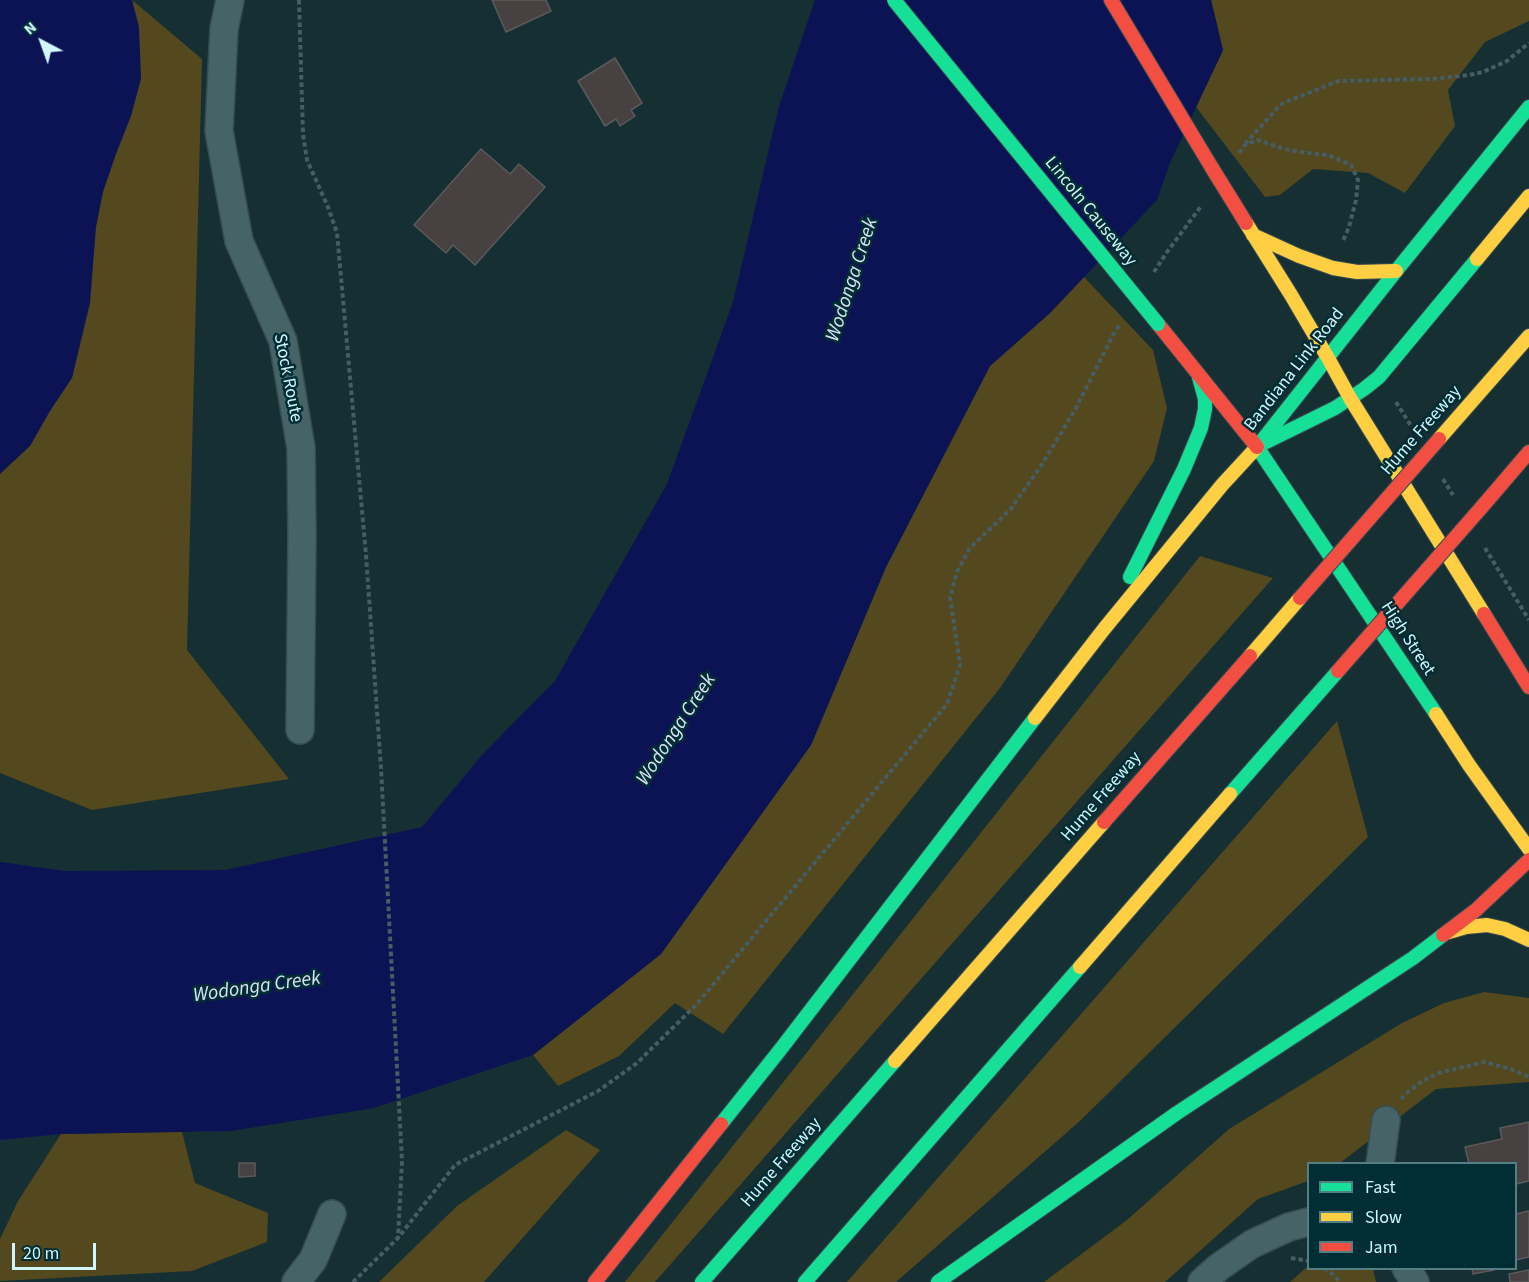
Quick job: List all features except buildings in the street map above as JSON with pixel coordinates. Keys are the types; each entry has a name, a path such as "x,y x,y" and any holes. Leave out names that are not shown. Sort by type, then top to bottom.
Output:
{"main road":[{"name":"Lincoln Causeway","path":"894,0 1257,447"},
{"path":"1111,0 1291,295 1350,398 1529,687"},
{"name":"Bandiana Link Road","path":"1257,447 1529,107"},
{"name":"Bandiana Link Road","path":"1257,447 1317,418 1350,398 1388,368 1529,196"},
{"path":"1249,229 1299,256 1333,268 1358,272 1396,271"},
{"name":"Hume Freeway","path":"702,1282 1529,336"},
{"path":"1104,629 1184,469 1201,428 1205,399 1199,377"},
{"path":"595,1282 780,1050 1104,629 1222,485 1257,447"},
{"name":"High Street","path":"1257,447 1469,765 1529,849"},
{"path":"805,1282 1529,452"},
{"path":"938,1282 1177,1113 1413,958 1476,910 1529,860"},
{"path":"1448,933 1466,927 1487,925 1505,929 1529,940"}],"street":[{"name":"Stock Route","path":"230,0 224,29 219,131 239,241 283,341 300,448 302,537 300,730"},
{"path":"1380,1162 1386,1120"},
{"path":"296,1282 314,1260 332,1214"},
{"path":"1202,1282 1252,1244 1289,1227 1307,1222"}],"path":[{"path":"298,0 306,160 328,207 337,233 366,555 381,768 402,1161 398,1238"},
{"path":"1238,154 1281,105 1338,81 1431,79 1469,75 1483,72 1507,61 1529,43"},
{"path":"1245,145 1257,140 1296,151 1328,155 1351,165 1358,180 1356,200 1333,268"},
{"path":"1149,280 1206,199"},
{"path":"353,1282 398,1238 455,1165 597,1091 638,1063 696,1005 947,704 960,665 950,597 957,572 970,548 1010,510 1041,466 1076,408 1125,316"},
{"path":"1386,1120 1409,1091 1439,1073 1484,1062 1511,1069 1529,1077"},
{"path":"1326,1270 1340,1282"}],"shaded area":[{"path":"0,0 132,0 202,59 187,650 289,779 92,810 0,773"},
{"path":"1211,0 1529,0 1529,21 1485,42 1448,90 1455,126 1405,193 1368,173 1313,169 1280,195 1265,197 1196,107 1223,50"},
{"path":"1084,277 1153,350 1167,408 1154,461 1000,688 723,1034 675,1003 619,1056 558,1086 533,1055 661,954 811,745 886,567 990,366 1050,313"},
{"path":"1200,556 1273,578 655,1282 625,1282"},
{"path":"1337,721 1368,837 1081,1120 896,1282 847,1282"},
{"path":"1484,992 1529,998 1529,1082 1436,1089 1341,1162 1307,1162 1307,1181 1258,1199 1165,1282 1044,1282 1127,1220 1229,1129 1402,1023 1444,1003"},
{"path":"566,1130 600,1150 484,1282 379,1282 457,1206"},
{"path":"182,1132 195,1183 268,1213 267,1242 192,1271 0,1281 0,1239 18,1201 61,1134"},
{"path":"1307,1267 1307,1270 1373,1270 1376,1282 1290,1282"}],"water":[{"path":"0,0 132,0 139,27 141,79 131,116 103,192 96,227 90,303 72,378 30,446 0,474"},
{"name":"Wodonga Creek","path":"815,0 1211,0 1223,50 1170,163 1157,200 1050,313 990,366 886,567 811,745 661,954 533,1055 374,1108 231,1131 61,1134 0,1140 0,862 65,871 225,870 422,827 482,755 555,681 667,484 733,302 779,106"}],"traffic: fast":[{"path":"894,0 1158,324"},
{"path":"1257,447 1529,107"},
{"path":"1266,442 1335,408 1379,377 1477,259"},
{"path":"1130,577 1184,469 1201,428 1205,399 1199,377"},
{"path":"1257,447 1436,714"},
{"path":"1230,794 1338,671"},
{"path":"721,1124 1035,718"},
{"path":"938,1282 1177,1113 1413,958 1443,935"},
{"path":"805,1282 1080,967"},
{"path":"702,1282 895,1061"}],"traffic: slow":[{"path":"1477,259 1529,196"},
{"path":"1246,223 1328,358"},
{"path":"1253,235 1299,256 1333,268 1357,272 1396,271"},
{"path":"1439,439 1529,336"},
{"path":"1328,358 1350,398 1484,614"},
{"path":"1035,718 1104,629 1222,485 1257,447"},
{"path":"1250,656 1300,598"},
{"path":"1436,714 1529,849"},
{"path":"1080,967 1230,794"},
{"path":"895,1061 1104,822"},
{"path":"1449,932 1466,927 1487,925 1505,929 1529,940"}],"traffic: jam":[{"path":"1111,0 1212,168"},
{"path":"1212,168 1246,223"},
{"path":"1158,324 1257,447"},
{"path":"1300,598 1439,439"},
{"path":"1481,508 1529,452"},
{"path":"1338,671 1481,508"},
{"path":"1484,614 1529,687"},
{"path":"1104,822 1250,656"},
{"path":"1443,935 1476,910 1529,860"},
{"path":"595,1282 721,1124"}]}
